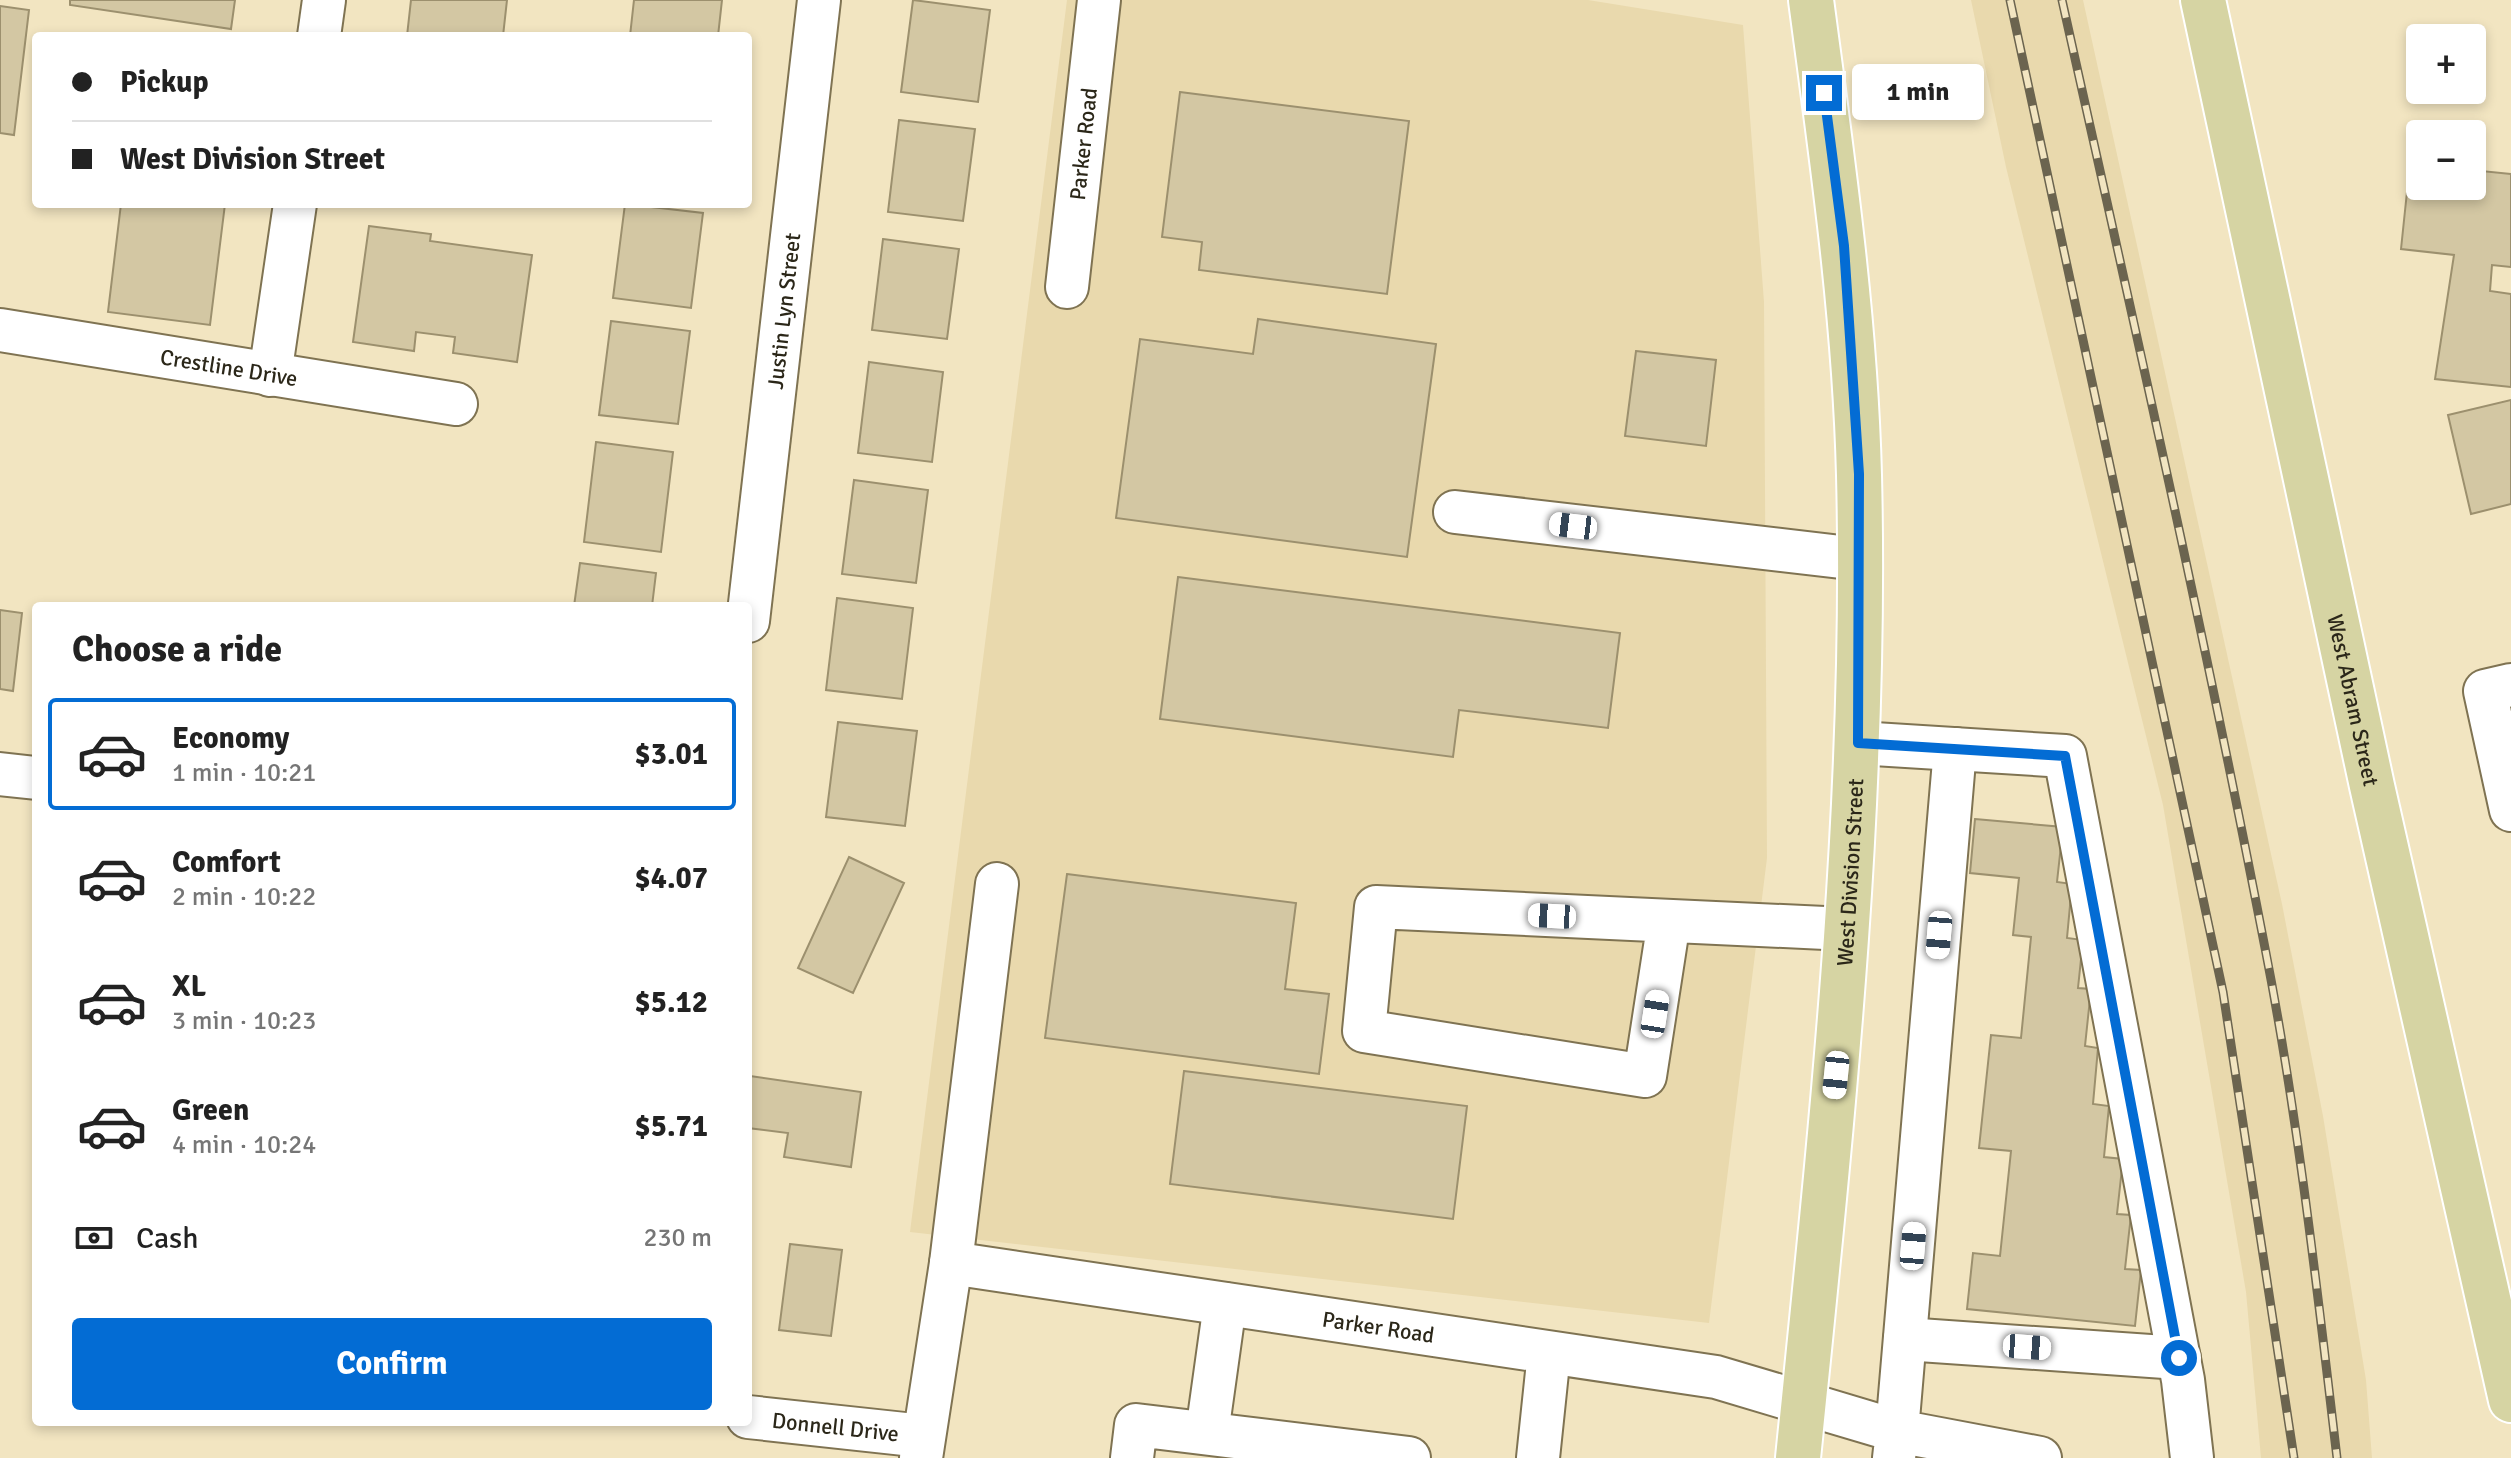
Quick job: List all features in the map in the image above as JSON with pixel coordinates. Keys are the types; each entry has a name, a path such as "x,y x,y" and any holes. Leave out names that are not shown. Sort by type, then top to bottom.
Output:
{"main road":[{"name":"West Abram Street","path":"2203,0 2372,786 2511,1400"},
{"name":"West Division Street","path":"1798,1458 1839,1045 1858,743 1859,474 1844,246 1806,1"}],"street":[{"path":"320,32 324,0"},
{"name":"Justin Lyn Street","path":"750,602 819,0"},
{"name":"Parker Road","path":"1067,287 1099,0"},
{"path":"270,375 294,208"},
{"name":"Crestline Drive","path":"0,330 456,404"},
{"path":"1455,512 1858,559"},
{"path":"2511,685 2485,691 2511,810"},
{"path":"1858,743 2065,756 2179,1358 2192,1458"},
{"path":"1896,1444 1955,749"},
{"path":"0,774 32,778"},
{"path":"922,1447 951,1263 997,884"},
{"path":"1669,921 1645,1076 1364,1031 1376,907 1846,929"},
{"name":"Parker Road","path":"951,1263 1716,1377 1803,1404 1896,1444 2040,1458"},
{"path":"1207,1433 1225,1304"},
{"path":"1905,1339 2179,1358"},
{"path":"1538,1458 1549,1353"},
{"name":"Donnell Drive","path":"752,1418 922,1447"},
{"path":"1132,1458 1136,1425 1207,1433 1266,1449 1409,1458"}],"shaded area":[{"path":"1067,0 1588,0 1743,25 1764,302 1767,858 1709,1323 910,1232"},
{"path":"1971,0 2083,0 2282,904 2323,1116 2366,1380 2372,1458 2261,1458 2246,1292 2163,805 2006,167"}],"building":[{"path":"70,0 235,0 231,29 70,5"},
{"path":"411,0 507,0 503,32 407,32"},
{"path":"634,0 722,0 718,32 630,32"},
{"path":"913,0 990,10 978,102 901,92"},
{"path":"0,6 29,10 14,135 0,133"},
{"path":"1180,92 1409,121 1387,294 1199,270 1202,242 1162,237"},
{"path":"899,120 975,129 963,221 888,212"},
{"path":"2486,171 2511,174 2511,267 2492,265 2490,291 2511,294 2511,387 2435,379 2454,255 2401,249 2406,200 2486,200"},
{"path":"121,208 225,208 210,325 108,312"},
{"path":"624,208 703,213 691,308 613,298"},
{"path":"369,226 431,234 430,241 532,255 517,362 453,353 455,337 416,332 414,351 353,342"},
{"path":"883,239 959,249 947,339 872,330"},
{"path":"1258,319 1436,344 1407,557 1116,518 1140,339 1253,354"},
{"path":"611,321 690,331 678,424 599,415"},
{"path":"1636,351 1716,360 1706,446 1625,436"},
{"path":"869,362 943,372 932,462 858,453"},
{"path":"2511,400 2511,504 2471,514 2448,415"},
{"path":"596,442 673,452 661,552 584,542"},
{"path":"854,480 928,490 916,583 842,574"},
{"path":"580,563 656,573 652,602 575,602"},
{"path":"1178,577 1620,633 1608,728 1459,710 1453,757 1160,719"},
{"path":"837,598 913,608 902,699 826,690"},
{"path":"0,610 22,613 13,691 0,689"},
{"path":"838,722 917,731 905,826 826,817"},
{"path":"1975,819 2063,827 2057,882 2072,884 2067,938 2083,940 2078,988 2091,989 2085,1046 2098,1048 2093,1104 2109,1106 2104,1157 2123,1159 2117,1214 2131,1215 2125,1269 2141,1270 2135,1326 1967,1309 1973,1253 2000,1256 2011,1151 1979,1148 1991,1035 2021,1038 2031,937 2013,935 2019,878 1970,873"},
{"path":"849,857 904,883 853,993 798,968"},
{"path":"1067,874 1296,903 1285,989 1329,994 1319,1074 1045,1038"},
{"path":"1184,1071 1467,1106 1453,1219 1170,1184"},
{"path":"752,1076 861,1092 851,1167 784,1157 788,1133 752,1128"},
{"path":"790,1244 842,1250 831,1336 779,1330"}],"railway":[{"path":"2010,0 2223,992 2294,1458"},
{"path":"2062,0 2192,592 2277,1011 2297,1139 2337,1458"}],"route":[{"path":"1824,93 1844,246 1859,474 1858,743 2065,756 2179,1358"}]}
